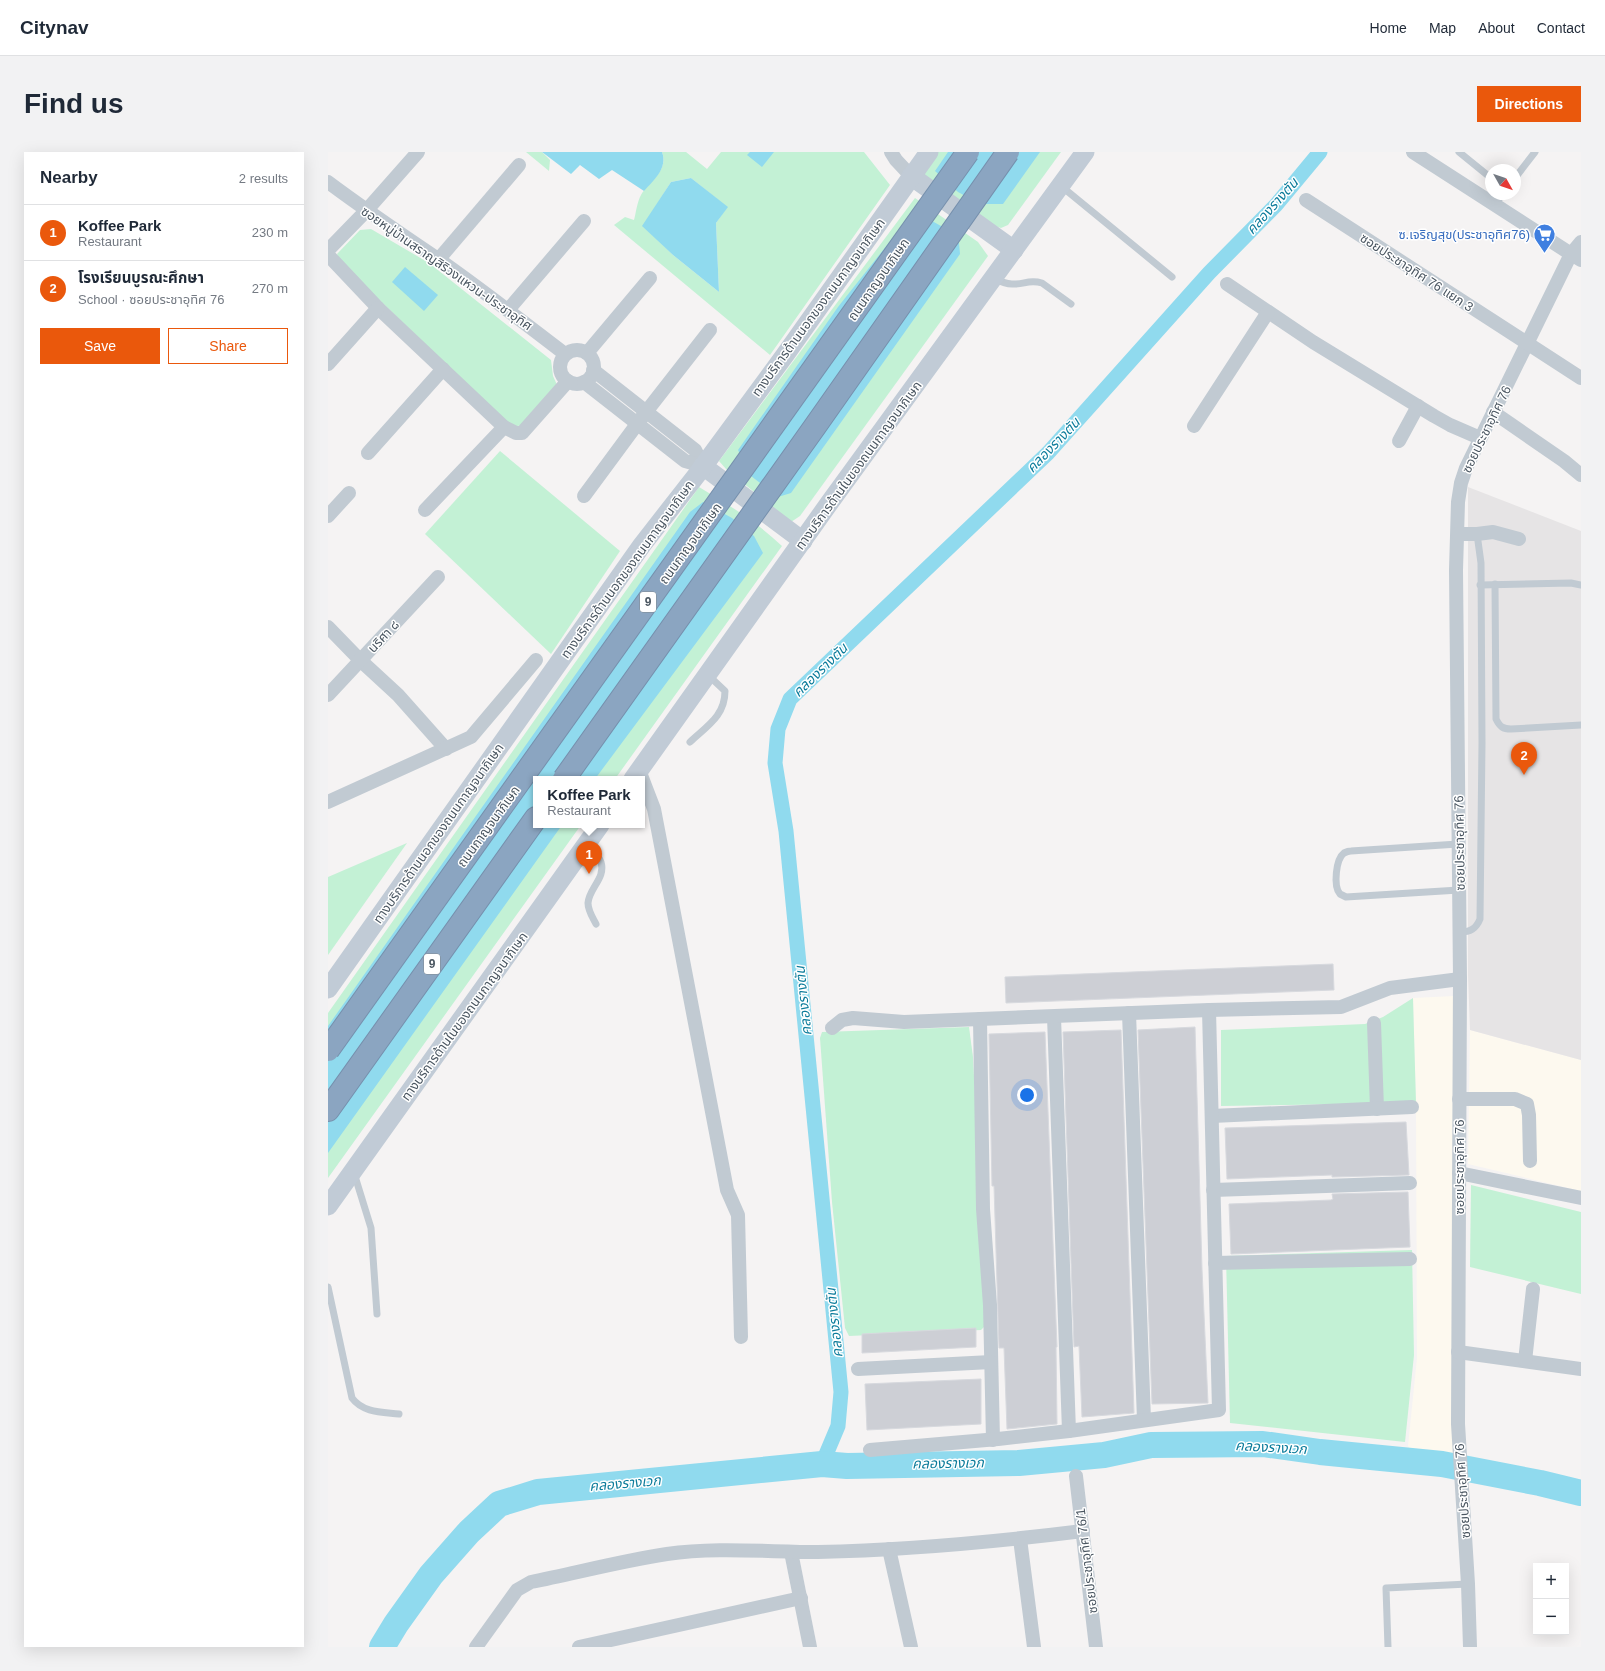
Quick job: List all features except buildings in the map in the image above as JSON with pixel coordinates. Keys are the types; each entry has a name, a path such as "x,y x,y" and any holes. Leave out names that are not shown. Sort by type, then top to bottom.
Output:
{"highway":[{"name":"ถนนกาญจนาภิเษก","path":"328,1050 968,152"},
{"path":"566,776 1008,152"},
{"name":"9","path":"328,1110 533,822"}],"main road":[{"name":"ทางบริการด้านนอกของถนนกาญจนาภิเษก","path":"328,989 642,545 703,466 785,355 929,152"},
{"name":"ทางบริการด้านในของถนนกาญจนาภิเษก","path":"636,775 803,541 1085,152"},
{"path":"911,176 1014,250"},
{"path":"703,466 803,541"},
{"name":"ทางบริการด้านในของถนนกาญจนาภิเษก","path":"328,1206 598,828"}],"street":[{"path":"328,250 366,211 418,152"},
{"path":"891,152 896,160 911,176"},
{"path":"1412,152 1485,191"},
{"path":"438,260 519,165"},
{"name":"ซอยหมู่บ้านสราญสิริวงแหวน-ประชาอุทิศ","path":"328,182 366,211 508,310 565,354"},
{"name":"ซอยประชาอุทิศ 76 แยก 3","path":"1306,200 1581,378"},
{"path":"1500,200 1576,257"},
{"path":"508,310 584,221"},
{"name":"ซอยประชาอุทิศ 76","path":"1470,1647 1468,1584 1458,1424 1460,932 1456,586 1458,502 1461,483 1466,468 1480,438 1528,343 1576,257 1581,242"},
{"path":"328,255 378,308 504,427 516,433 522,433 568,381"},
{"path":"587,353 650,278"},
{"path":"1227,284 1313,342 1444,422 1480,438"},
{"path":"328,364 378,308"},
{"path":"1194,426 1268,312"},
{"path":"584,496 646,412 710,330"},
{"path":"574,350 587,353 592,361 593,370 591,375 584,382 578,383 568,381 561,373 560,363 565,354 574,350"},
{"path":"368,453 442,369"},
{"path":"593,370 695,450 703,466"},
{"path":"584,382 685,461 703,466"},
{"path":"1399,440 1418,406"},
{"path":"1493,412 1564,461 1581,475"},
{"path":"425,510 504,427"},
{"path":"328,516 349,493"},
{"path":"1458,534 1493,532 1519,538"},
{"name":"นริศา ๘","path":"328,695 438,577"},
{"path":"328,627 398,696 446,749"},
{"path":"328,802 471,737 536,660"},
{"path":"645,792 654,809 726,1190 738,1215 741,1337"},
{"path":"832,1028 842,1020 853,1018 904,1022 1209,1010 1341,1007 1390,988 1460,979"},
{"path":"870,1450 993,1440 1219,1410 1209,1010"},
{"path":"1129,1013 1144,1420"},
{"path":"1054,1017 1069,1431"},
{"path":"980,1019 983,1209 990,1305 993,1440"},
{"path":"1374,1023 1377,1109"},
{"path":"1459,1099 1515,1099 1527,1104 1529,1115 1530,1161"},
{"path":"1212,1116 1412,1107"},
{"path":"1459,1173 1581,1198"},
{"path":"1214,1190 1410,1183"},
{"path":"1215,1263 1410,1259"},
{"path":"1525,1361 1532,1289"},
{"path":"1458,1352 1581,1369"},
{"path":"858,1369 991,1362"},
{"name":"ซอยประชาอุทิศ 76/1","path":"1076,1476 1096,1647"},
{"path":"476,1647 517,1590 531,1582 667,1554 923,1548 1020,1539 1082,1531"},
{"path":"1020,1539 1034,1647"},
{"path":"889,1549 911,1647"},
{"path":"791,1552 810,1647"},
{"path":"579,1647 800,1598"}],"lane":[{"path":"1459,152 1485,173"},
{"path":"1521,170 1535,152"},
{"path":"1061,185 1172,278"},
{"path":"993,278 1012,284 1036,281 1042,283 1071,304"},
{"path":"1460,932 1467,932 1473,929 1477,926 1480,919 1482,743 1480,563 1477,534"},
{"path":"1480,584 1570,583 1581,585"},
{"path":"1495,584 1496,720 1499,725 1504,729 1581,725"},
{"path":"690,742 720,714 725,701 725,691 708,675"},
{"path":"586,844 601,861 602,872 588,902 589,910 596,924"},
{"path":"1458,844 1351,851 1345,853 1338,865 1337,887 1340,894 1346,897 1459,890"},
{"path":"353,1171 371,1228 377,1314"},
{"path":"328,1287 352,1398 360,1407 373,1411 399,1414"},
{"path":"1388,1647 1386,1588 1468,1584"}],"shaded area":[{"path":"1468,487 1581,531 1581,1060 1470,1030 1468,975"},
{"path":"1454,996 1454,1458 1414,1455 1408,1446 1417,1358 1416,1103 1413,998"},
{"path":"1470,1030 1581,1060 1581,1191 1468,1164"}],"green space":[{"path":"526,152 542,152 550,160 549,171"},
{"path":"662,152 686,152 707,169 721,152 864,152 890,185 770,355 614,225 625,217 634,220 641,195 661,170 663,159","holes":["691,178 727,207 716,223 719,292 673,255 643,226 671,182"]},
{"path":"938,152 1061,152 1008,225 1001,228 991,225 922,175"},
{"path":"915,198 978,242 988,256 800,516 791,522 726,469 719,461"},
{"path":"371,229 429,263 551,360 553,376 558,387 524,424 515,427 502,418 342,264 337,254 360,230"},
{"path":"500,451 620,551 551,654 425,534"},
{"path":"699,487 732,507 782,546 617,776 533,776 533,828 579,828 328,1178 328,1013"},
{"path":"407,843 328,955 328,877"},
{"path":"1413,998 1416,1103 1221,1106 1221,1030 1365,1024 1383,1017"},
{"path":"969,1027 973,1057 987,1324 981,1330 849,1336 845,1328 832,1202 820,1038 822,1032"},
{"path":"1471,1185 1581,1212 1581,1294 1470,1267"},
{"path":"1412,1250 1414,1355 1405,1442 1230,1423 1226,1256"}],"water":[{"path":"542,152 662,152 663,163 659,173 644,191 612,170 599,179 580,165 571,174"},
{"path":"750,152 774,152 762,167 747,155"},
{"path":"948,152 1040,152 1003,204 980,204 958,192 935,171"},
{"path":"691,178 728,207 716,223 719,292 673,255 642,226 671,182"},
{"path":"914,211 941,226 959,243 960,254 791,493 778,497 751,476 738,450 838,307"},
{"path":"405,267 438,295 424,311 392,282"},
{"path":"703,502 732,518 754,536 763,553 597,776 533,776 533,828 560,828 328,1153 328,1026 690,512"}],"waterway":[{"name":"คลองรางตัน","path":"822,1464 838,1426 841,1392 786,831 775,763 778,729 790,699 1048,453 1209,273 1276,205 1320,152"},
{"name":"คลองรางเวก","path":"382,1647 396,1624 431,1575 469,1532 499,1504 538,1492 822,1464 847,1466 1019,1463 1104,1455 1151,1445 1263,1444 1320,1452 1442,1464 1540,1483 1581,1493"}],"place":[{"name":"ซ.เจริญสุข(ประชาอุทิศ76)","path":"1545,254"},
{"name":"โรงเรียนบูรณะศึกษา","path":"1524,775"},
{"name":"Koffee Park","path":"589,874"}]}
